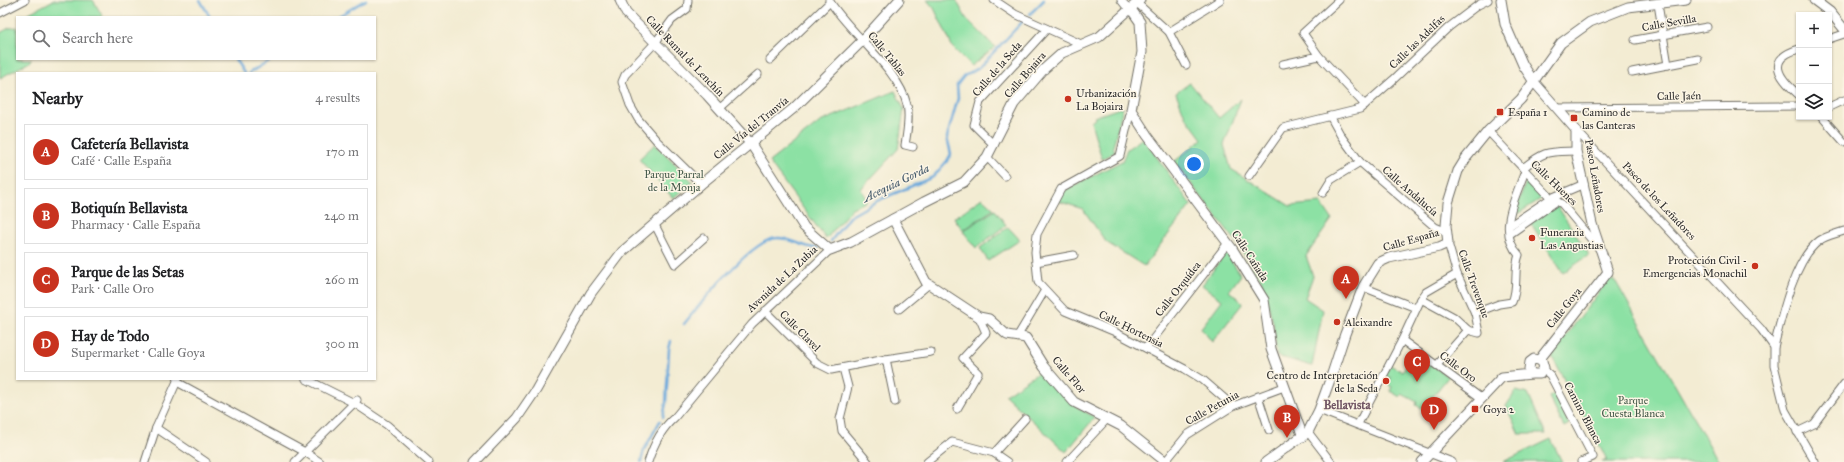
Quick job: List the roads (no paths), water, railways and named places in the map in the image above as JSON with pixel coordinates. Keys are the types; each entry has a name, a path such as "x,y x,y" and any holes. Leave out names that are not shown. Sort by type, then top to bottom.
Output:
{"street":[{"path":"0,13 26,0"},
{"name":"Calle Ramal de Lenchín","path":"620,0 626,13 751,144 804,227 830,250"},
{"path":"688,0 686,9 672,20 655,43 625,75 622,82 630,105 638,119 657,141 701,184"},
{"name":"Calle Vía del Tranvía","path":"474,462 517,418 536,390 590,293 622,252 654,223 794,108 862,41 899,0"},
{"path":"994,0 1014,14 1081,44"},
{"path":"1121,0 1125,6 1136,4"},
{"path":"1169,32 1220,0"},
{"path":"1339,0 1303,33 1319,56 1365,105"},
{"name":"Calle las Adelfas","path":"1249,176 1283,128 1360,109 1394,80 1448,27 1478,5 1488,0"},
{"name":"Paseo de los Leñadores","path":"1501,0 1505,24 1523,65 1534,82 1576,130 1761,329 1774,347"},
{"name":"Calle España","path":"1266,462 1278,459 1305,435 1319,410 1363,287 1378,263 1389,258 1439,247 1448,242 1448,203 1458,171 1466,158 1488,131 1521,99 1561,42 1590,22 1628,7 1686,0"},
{"path":"1814,0 1830,12 1844,29"},
{"name":"Calle Tablas","path":"770,60 830,1 839,15 880,60 898,84 908,105 905,145 913,146"},
{"path":"1136,4 1169,32 1186,65"},
{"path":"1131,110 1142,52 1140,22 1136,4"},
{"name":"Calle Bojaira","path":"893,219 964,182 987,157 994,146 1014,104 1044,70 1062,53 1099,37 1136,4"},
{"path":"1658,4 1668,65"},
{"name":"Calle Sevilla","path":"1635,40 1707,27"},
{"name":"Calle de la Seda","path":"994,146 974,125 980,102 1046,29"},
{"path":"1832,38 1844,34"},
{"path":"1796,49 1782,56 1779,60 1778,67 1786,84 1796,92"},
{"path":"1283,64 1319,56"},
{"path":"1632,72 1698,59"},
{"name":"Calle Ramal de Lenchín","path":"719,110 758,74"},
{"path":"1832,106 1844,100"},
{"name":"Calle Jaén","path":"1558,108 1796,106"},
{"name":"Calle Cañada","path":"1131,110 1147,135 1228,243 1264,300 1271,349 1284,387 1305,435"},
{"name":"Calle Hortensia","path":"1131,110 1120,156 1061,189 1037,234 1036,262 1038,282 1066,311 1113,331 1185,369 1203,380 1233,406"},
{"name":"Calle Andalucía","path":"1330,116 1341,136 1360,162 1435,227 1447,232"},
{"path":"1825,120 1844,142"},
{"name":"Paseo Leñadores","path":"1576,130 1576,151 1592,224 1608,272"},
{"name":"Calle Huenes","path":"1488,131 1554,200 1562,204 1602,252"},
{"path":"1476,313 1499,304 1512,302 1514,297 1516,281 1515,265 1519,255 1513,248 1508,220 1524,170 1542,154 1552,151 1576,151"},
{"path":"987,157 1005,176"},
{"path":"1323,193 1331,180 1360,162"},
{"path":"1509,230 1554,200 1584,184"},
{"name":"Avenida de La Zubia","path":"648,462 651,452 667,424 675,417 752,324 830,250 851,242 893,219"},
{"name":"Calle Flor","path":"893,219 926,282 979,317 989,319 1007,335 1026,338 1044,367 1074,402 1121,426 1166,462"},
{"path":"654,223 675,264 704,238"},
{"path":"1815,462 1785,410 1774,365 1774,347 1790,287 1805,258 1818,241 1844,230"},
{"name":"Calle Trevenque","path":"1448,242 1457,274 1476,313 1479,333 1468,330"},
{"name":"Calle Orquídea","path":"1146,348 1228,243"},
{"path":"1036,262 1074,255"},
{"name":"Calle Goya","path":"1540,360 1608,272"},
{"path":"1358,424 1402,340 1421,299 1426,292 1457,274"},
{"path":"899,309 930,284"},
{"path":"1363,287 1416,308"},
{"path":"1017,337 1045,290"},
{"path":"1421,299 1454,317 1468,330 1438,365"},
{"name":"Calle Clavel","path":"765,312 817,363 831,370 932,352"},
{"path":"957,409 978,373 964,358 986,333 979,317"},
{"name":"Calle Oro","path":"1402,340 1481,398"},
{"path":"886,359 895,402"},
{"path":"1422,462 1502,377 1532,374 1538,375 1544,370 1543,363 1540,360 1532,360 1529,364 1528,369 1532,374"},
{"path":"843,368 848,387 840,418 842,431 868,462"},
{"name":"Camino Blanca","path":"1544,370 1550,375 1593,456 1581,462"},
{"path":"145,462 156,428 178,380 320,462"},
{"path":"308,380 356,401 387,425 429,462"},
{"path":"318,380 390,422 435,462"},
{"path":"1797,432 1814,424 1844,384"},
{"name":"Calle Petunia","path":"1166,462 1186,435 1233,406 1284,387"},
{"path":"1258,396 1270,430"},
{"path":"295,462 356,401"},
{"path":"1319,410 1452,462"},
{"path":"994,453 1025,419"},
{"path":"1067,462 1107,420"},
{"path":"156,428 206,462"},
{"path":"1305,435 1331,462"},
{"path":"926,462 952,442 994,453 1008,462"}],"waterway":[{"path":"200,0 209,16"},
{"path":"339,16 366,0"},
{"name":"Acequia Gorda","path":"1030,14 1044,0"},
{"name":"Acequia Gorda","path":"831,241 849,217 879,200 933,177 947,161 951,154 947,137 958,98 957,85 964,76 979,68 1023,21"},
{"path":"236,60 243,72"},
{"path":"251,72 270,60"},
{"name":"Acequia Gorda","path":"684,324 714,288 741,260 767,241 782,238 809,247 818,248"},
{"name":"Acequia Gorda","path":"663,417 666,403 669,349 671,341"},
{"name":"Acequia Gorda","path":"641,462 644,450 660,421"}],"place":[{"name":"Urbanización La Bojaira","path":"1068,99"},
{"name":"España 1","path":"1500,112"},
{"name":"Camino de las Canteras","path":"1574,118"},
{"name":"Funeraria Las Angustias","path":"1532,238"},
{"name":"Protección Civil - Emergencias Monachil","path":"1755,266"},
{"name":"Cafetería Bellavista","path":"1346,299"},
{"name":"Aleixandre","path":"1337,322"},
{"name":"Centro de Interpretación de la Seda","path":"1386,381"},
{"name":"Parque de las Setas","path":"1417,382"},
{"name":"Goya 2","path":"1475,409"},
{"name":"Hay de Todo","path":"1434,430"},
{"name":"Botiquín Bellavista","path":"1287,438"}],"district":[{"name":"Bellavista","path":"1347,405"}],"park label":[{"name":"Parque Parral de la Monja","path":"674,180"},
{"name":"Parque Cuesta Blanca","path":"1633,406"}]}
